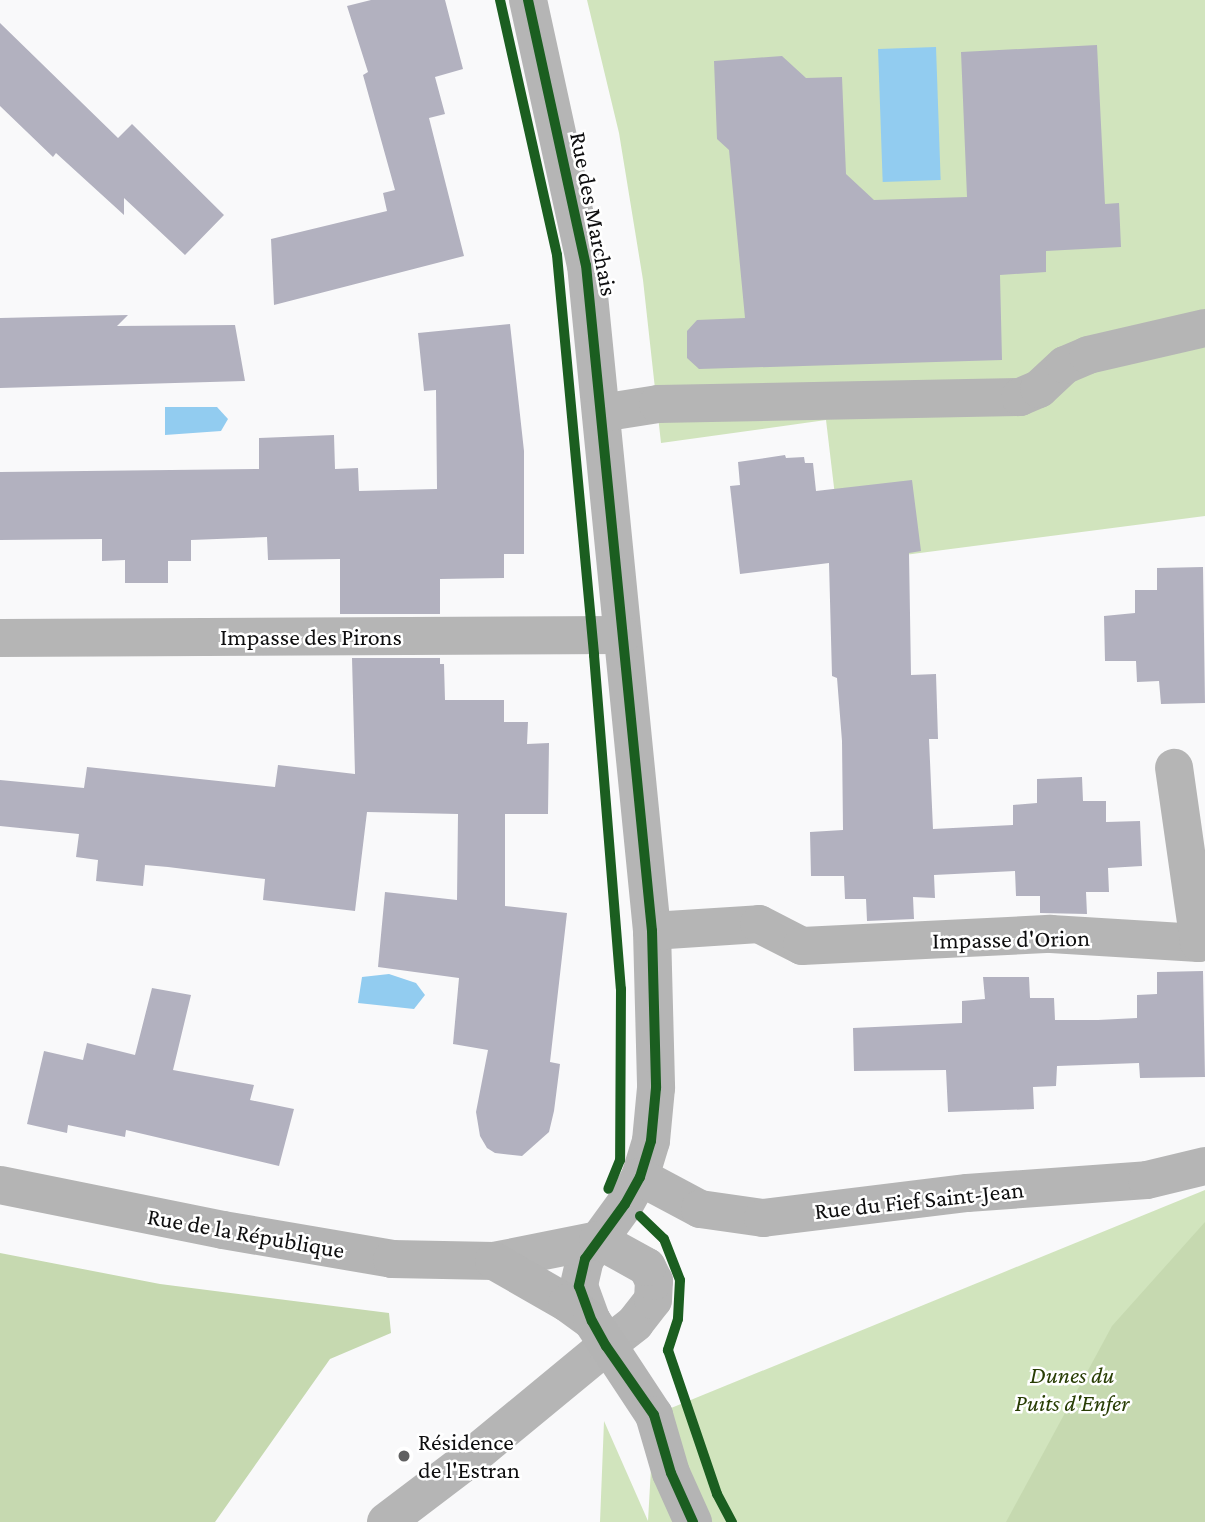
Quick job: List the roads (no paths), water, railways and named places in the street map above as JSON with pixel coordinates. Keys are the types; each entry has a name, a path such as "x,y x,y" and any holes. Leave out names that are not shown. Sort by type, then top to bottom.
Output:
{"street":[{"name":"Rue des Marchais","path":"528,0 586,265 652,932 656,1088 650,1142 640,1177 625,1204 584,1259 579,1286 599,1334 654,1415 671,1473 693,1522"},
{"path":"601,413 658,404 1020,397 1039,389 1065,365 1088,355 1205,328"},
{"name":"Impasse des Pirons","path":"0,638 622,635"},
{"name":"Impasse d'Orion","path":"652,932 759,924 802,946 1051,934 1199,943 1174,768"},
{"name":"Rue du Fief Saint-Jean","path":"640,1177 700,1209 763,1218 967,1193 1147,1180 1205,1166"},
{"name":"Rue de la République","path":"0,1185 223,1230 392,1259 494,1261 598,1240"},
{"path":"386,1522 469,1459 599,1334 635,1323 653,1300 654,1281 647,1267 598,1240"},
{"path":"494,1261 599,1334"}],"water":[{"path":"936,47 941,180 883,182 878,49"},
{"path":"165,407 217,407 228,419 221,431 165,435"},
{"path":"389,974 416,983 425,995 414,1009 358,1003 362,977"}],"place":[{"name":"Résidence de l'Estran","path":"404,1456"}],"park label":[{"name":"Dunes du Puits d'Enfer","path":"1072,1389"}]}
